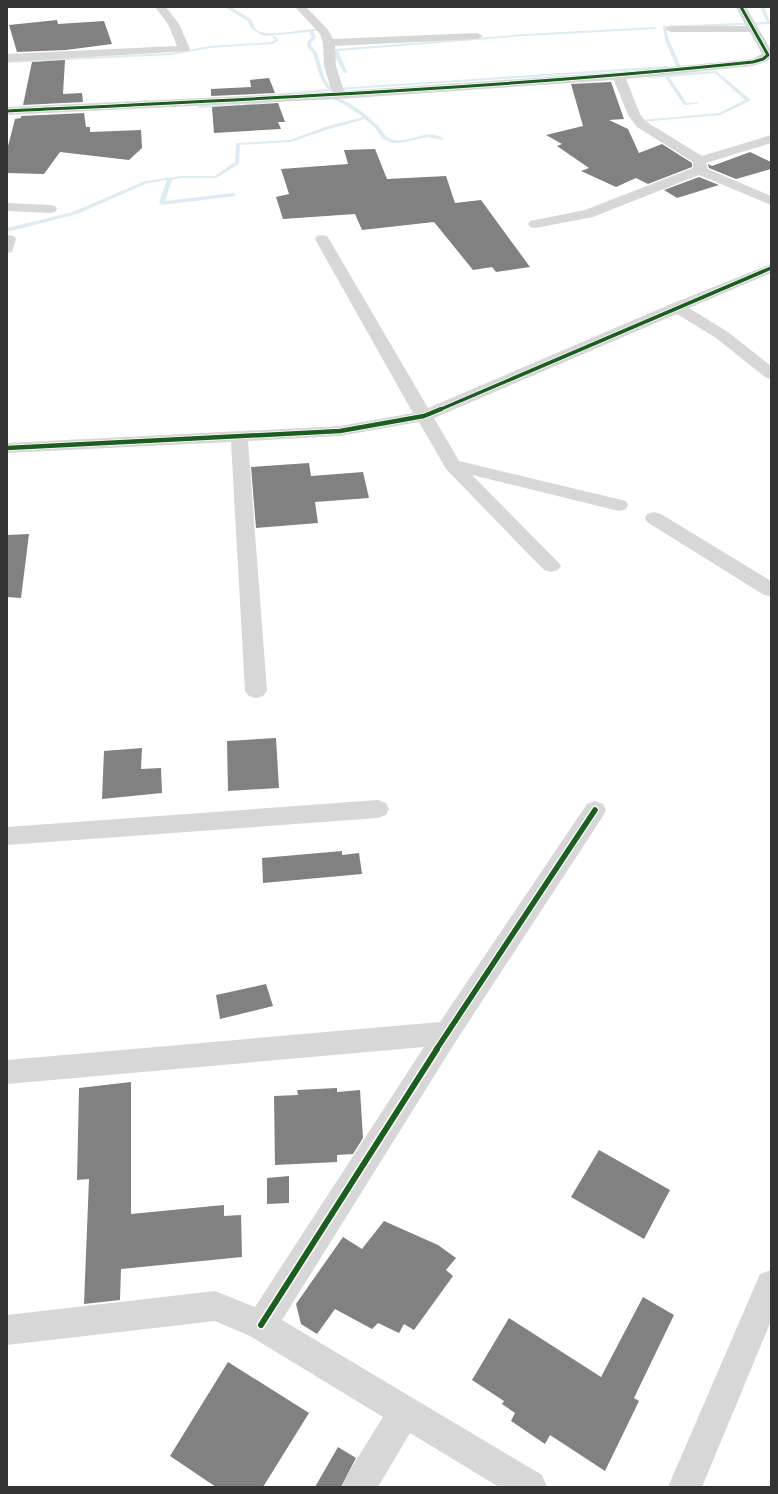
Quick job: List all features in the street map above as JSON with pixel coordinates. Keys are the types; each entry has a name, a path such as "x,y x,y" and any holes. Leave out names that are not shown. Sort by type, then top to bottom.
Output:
{"street":[{"path":"7,58 184,50 173,24 160,7"},
{"path":"300,7 325,33 329,43 330,66 339,96"},
{"path":"7,111 339,96 619,76 753,62 763,59 768,55 741,7"},
{"path":"671,29 754,29"},
{"path":"329,43 477,36"},
{"path":"619,76 634,115 641,124 700,166 771,201"},
{"path":"535,224 588,214 700,166 771,139"},
{"path":"7,207 50,209"},
{"path":"322,239 452,465 551,566"},
{"path":"7,448 340,432 424,416 676,307 771,268"},
{"path":"676,307 722,335 771,374"},
{"path":"239,436 256,691"},
{"path":"452,465 619,505"},
{"path":"654,518 771,590"},
{"path":"7,836 378,809"},
{"path":"260,1325 447,1033 595,810"},
{"path":"7,1072 447,1033"},
{"path":"685,1487 771,1285"},
{"path":"7,1330 215,1306 260,1325 530,1487"},
{"path":"359,1487 404,1412"}],"building":[{"path":"57,20 58,24 104,21 112,44 66,50 17,52 9,25"},
{"path":"65,60 63,94 82,93 83,102 23,105 32,62"},
{"path":"269,78 275,93 211,96 211,89 251,87 250,80"},
{"path":"611,82 624,119 609,120 628,129 639,153 662,144 692,163 692,167 648,184 636,178 616,187 581,171 589,168 557,146 562,144 546,135 583,126 571,84"},
{"path":"278,103 285,122 278,122 281,129 214,133 212,107"},
{"path":"84,113 86,127 90,127 90,132 141,130 142,148 129,160 60,152 44,174 7,173 7,150 15,119 21,118 21,116"},
{"path":"375,149 387,179 446,176 455,203 481,200 530,267 496,272 492,267 473,270 434,222 362,230 355,214 283,219 276,197 289,194 281,169 348,164 344,150"},
{"path":"750,152 771,162 771,169 736,179 709,168 708,164 712,166"},
{"path":"699,177 719,185 677,198 664,190"},
{"path":"309,463 311,476 363,472 369,498 315,502 318,523 256,528 251,467"},
{"path":"29,534 21,598 7,597 7,535"},
{"path":"276,738 279,788 228,791 227,741"},
{"path":"142,748 141,769 161,768 162,793 102,799 104,751"},
{"path":"342,851 342,855 359,853 362,874 263,883 262,858"},
{"path":"266,984 273,1006 220,1019 216,995"},
{"path":"131,1082 131,1214 224,1205 224,1216 241,1215 242,1257 121,1269 120,1300 84,1304 89,1179 77,1180 79,1088"},
{"path":"337,1088 337,1092 360,1090 363,1138 353,1154 337,1155 337,1162 275,1165 274,1096 298,1095 297,1090"},
{"path":"599,1150 670,1190 644,1239 571,1197"},
{"path":"289,1176 289,1203 267,1204 267,1178"},
{"path":"384,1221 438,1245 456,1258 446,1270 453,1276 414,1330 404,1324 399,1333 378,1323 372,1329 335,1309 317,1334 301,1324 296,1304 343,1237 362,1249"},
{"path":"643,1297 674,1315 634,1398 639,1401 605,1471 550,1435 545,1444 511,1421 515,1413 502,1404 504,1401 472,1380 509,1318 601,1377"},
{"path":"228,1362 309,1413 263,1487 216,1487 170,1456"},
{"path":"338,1447 356,1458 341,1487 315,1487"}],"waterway":[{"path":"227,7 250,20 253,29 266,35 315,30"},
{"path":"762,7 769,23"},
{"path":"681,72 667,40 664,27 771,23"},
{"path":"345,72 335,52 336,50 525,35 655,28"},
{"path":"260,96 330,90 322,77 315,53 309,46 309,43 314,37 311,32"},
{"path":"7,62 171,54 210,47 273,43 277,40 274,37"},
{"path":"571,73 666,67"},
{"path":"641,121 720,114 748,100 716,72 666,76"},
{"path":"474,79 568,73"},
{"path":"649,77 666,76"},
{"path":"666,76 686,104 698,103"},
{"path":"337,89 473,79"},
{"path":"335,98 353,107 378,128 384,138 388,140 400,142 428,136 435,136 442,139"},
{"path":"245,104 268,102"},
{"path":"199,107 238,105"},
{"path":"170,179 180,177 216,177 237,163 238,144 291,141 327,128 365,118"},
{"path":"7,230 75,213 147,182 170,179"},
{"path":"170,179 162,203 233,195"}],"cycle path":[{"path":"7,111 339,95 619,76 753,62 763,59 768,55 741,7"},
{"path":"7,448 340,431 424,416 771,268"},
{"path":"261,1325 447,1033 595,810"}]}
